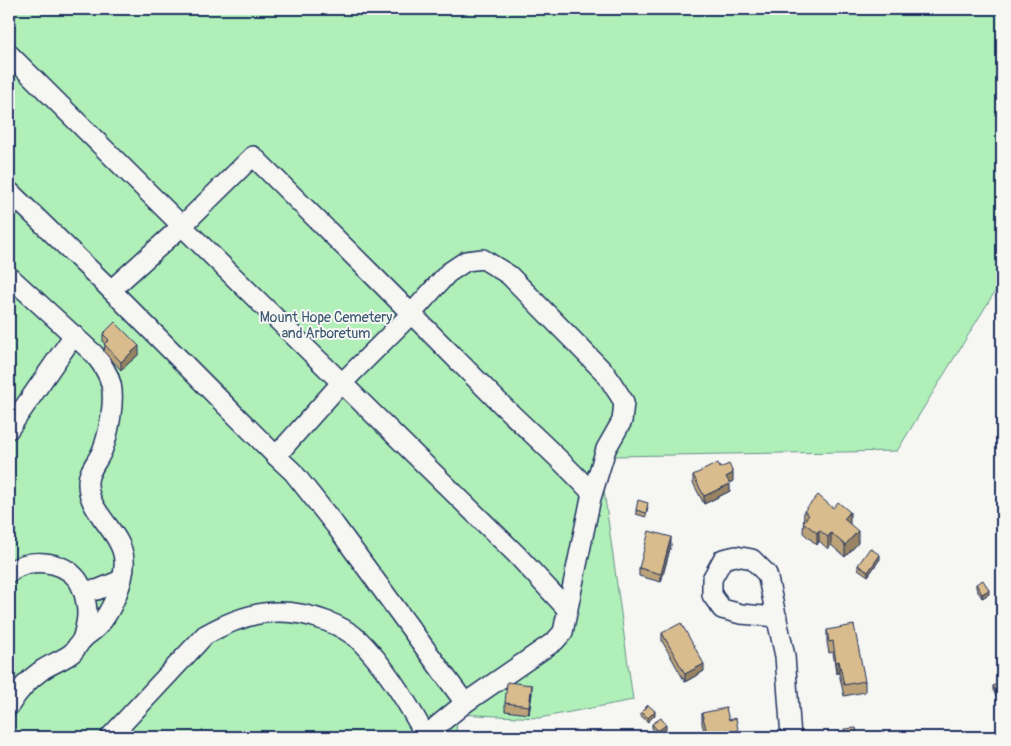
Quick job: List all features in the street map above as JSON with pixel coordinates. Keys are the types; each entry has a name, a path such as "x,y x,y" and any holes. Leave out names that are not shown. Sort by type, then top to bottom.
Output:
{"street":[{"path":"9,54 516,554 568,610"},
{"path":"111,290 182,226 253,156 496,399 578,478 592,493 591,498"},
{"path":"9,191 293,472 336,525 465,703"},
{"path":"110,737 205,635 224,624 246,616 286,611 301,613 336,625 358,639 408,703 427,737 438,725 465,703 555,641 563,632 591,498 606,449 622,421 624,402 606,374 509,275 483,259 466,262 448,273 412,313 343,382 276,456"},
{"path":"9,276 74,335 104,366 111,384 109,428 105,444 88,481 91,497 101,518 123,552 125,562 110,611 98,626 71,653 40,670 27,682 9,706"},
{"path":"9,429 74,335"},
{"path":"9,573 14,568 34,563 51,563 63,568 78,579 88,608 82,640"},
{"path":"83,590 97,590 121,580"},
{"path":"777,618 786,656 791,737"}],"green space":[{"name":"Mount Hope Cemetery and Arboretum","path":"9,9 1002,9 1002,280 897,451 614,456 604,491 633,700 539,718 457,714 456,737 9,737"}],"building":[{"path":"115,322 139,346 121,362 104,344 109,340 103,334"},
{"path":"718,463 720,468 729,464 733,473 726,477 730,484 704,496 693,475"},
{"path":"818,495 833,508 838,502 850,512 844,519 858,531 845,545 831,533 828,537 819,530 817,533 803,522 809,515 804,511"},
{"path":"638,500 648,503 646,513 636,510"},
{"path":"649,531 671,537 661,574 639,568"},
{"path":"870,548 880,555 868,572 858,565"},
{"path":"983,580 989,590 982,594 976,584"},
{"path":"681,623 704,664 685,674 662,633"},
{"path":"854,625 865,681 844,685 839,661 836,662 833,641 829,642 827,630"},
{"path":"507,682 532,685 529,706 505,703"},
{"path":"1002,682 1002,692 997,694 993,686"},
{"path":"648,705 655,711 648,718 641,712"},
{"path":"726,708 729,720 736,718 739,735 742,734 743,737 708,737 702,713"},
{"path":"661,718 666,725 658,731 652,724"},
{"path":"856,728 858,737 845,737 844,729"}]}
